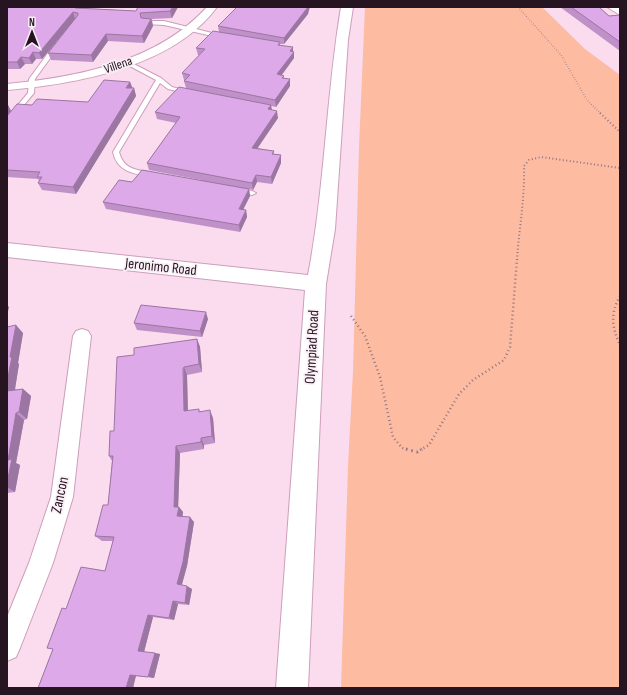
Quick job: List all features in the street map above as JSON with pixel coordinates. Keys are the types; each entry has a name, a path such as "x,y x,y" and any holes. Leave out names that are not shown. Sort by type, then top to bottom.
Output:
{"main road":[{"name":"Olympiad Road","path":"292,688 316,284 326,229 346,7"},
{"name":"Jeronimo Road","path":"7,250 316,284"}],"street":[{"name":"Villena","path":"7,87 64,80 128,63 154,51 191,30 212,7"},
{"path":"612,7 620,12"},
{"name":"Zancon","path":"7,648 41,563 62,497 82,336"}],"lane":[{"path":"145,22 164,23 191,30 225,36"},
{"path":"7,122 31,93 35,74 63,38"},
{"path":"128,63 159,79 170,88 199,94"},
{"path":"159,79 116,152 117,160 121,166 131,171 161,176"},
{"path":"230,189 252,193"}],"path":[{"path":"518,7 561,54 588,100 620,132"},
{"path":"351,316 366,336 380,376 394,437 402,448 417,452 429,445 459,394 473,380 504,360 510,347 520,221 525,192 524,166 529,160 542,157 620,168"},
{"path":"620,296 614,305 611,326 620,345"}],"shaded area":[{"path":"365,7 542,7 585,49 620,75 620,688 341,688"}],"building":[{"path":"7,7 75,7 136,11 138,7 173,7 170,11 140,13 141,18 151,19 142,36 106,34 91,55 48,53 78,15 78,13 73,12 39,53 33,52 29,58 21,57 17,62 7,62"},
{"path":"237,7 308,7 284,38 218,26"},
{"path":"571,7 599,7 609,16 620,15 620,42"},
{"path":"213,31 280,42 278,45 293,47 290,51 294,52 277,74 284,76 282,78 290,79 275,100 184,81 190,75 182,73 205,49 196,48"},
{"path":"104,80 130,82 126,88 134,88 73,187 38,183 42,177 37,177 40,172 7,170 7,116 17,104 32,105 37,99 88,102"},
{"path":"179,87 271,105 268,109 277,111 252,148 274,151 272,154 281,155 271,177 256,175 252,183 147,163 180,117 155,112"},
{"path":"142,170 249,189 239,209 246,210 239,225 103,202 119,180 132,182"},
{"path":"141,305 206,312 200,331 134,323"},
{"path":"16,325 10,357 12,357 7,382 7,327"},
{"path":"197,339 199,364 184,367 183,369 184,411 199,409 199,412 210,410 212,436 201,438 201,442 176,446 174,507 179,507 177,516 190,517 183,562 177,584 187,586 185,603 173,601 169,618 148,615 138,651 155,653 148,677 130,675 126,688 38,688 53,649 47,648 62,608 66,609 81,567 105,571 114,537 95,536 103,505 108,505 113,456 109,456 110,431 114,431 117,357 134,355 134,348"},
{"path":"23,389 19,412 16,413 8,460 12,459 7,483 7,391"}]}
